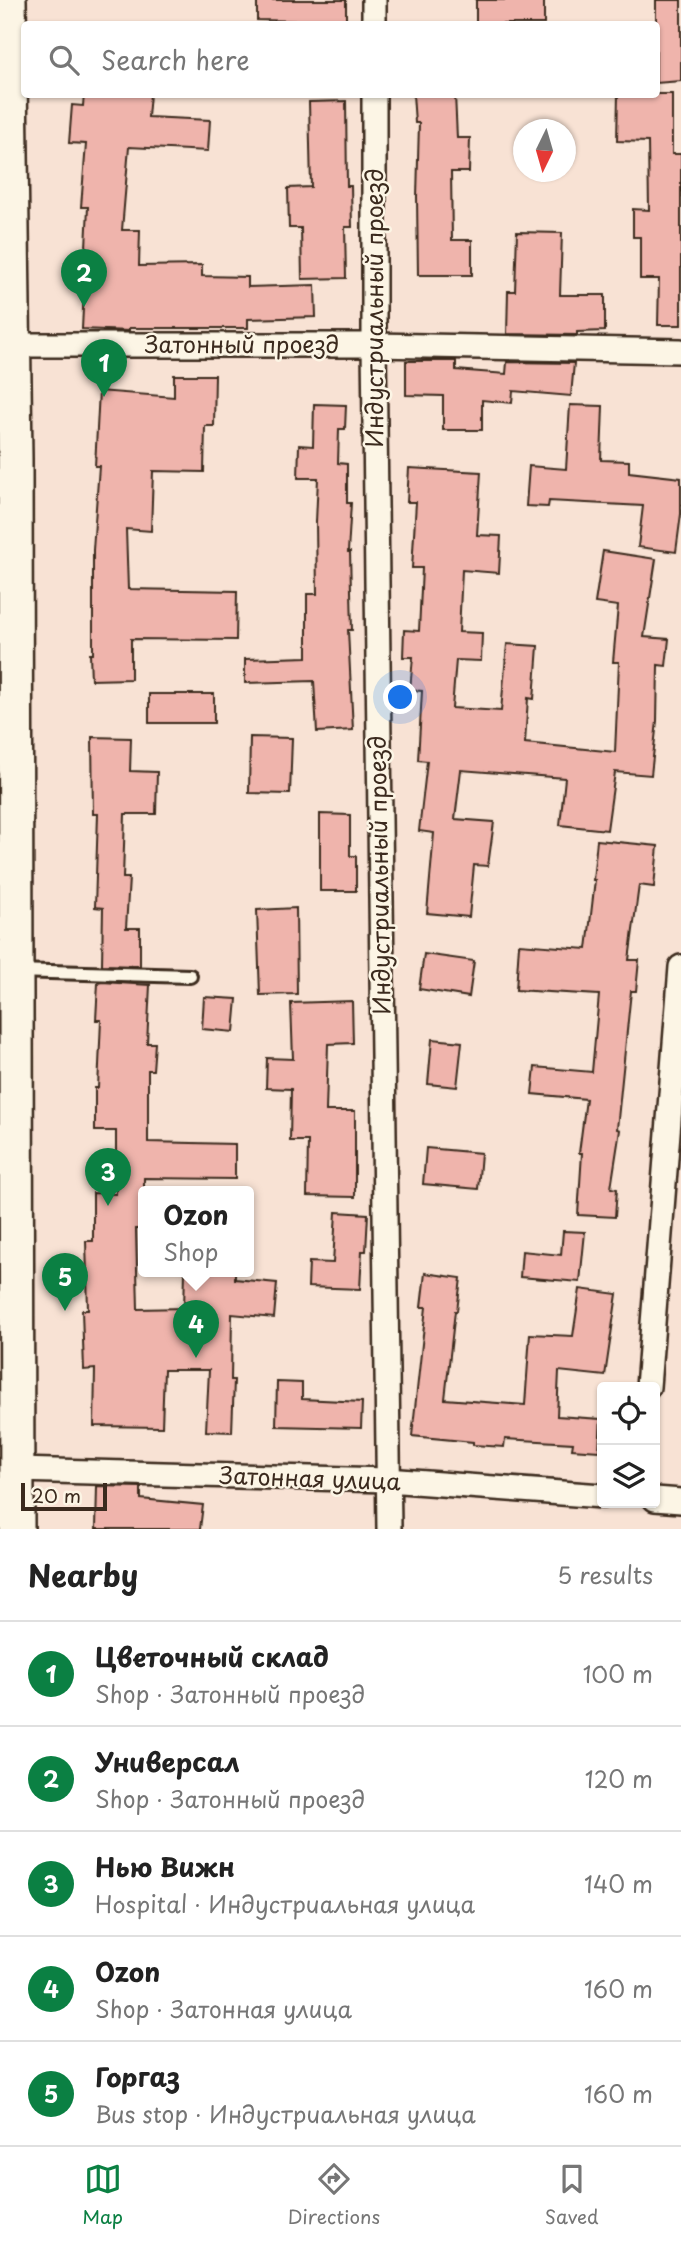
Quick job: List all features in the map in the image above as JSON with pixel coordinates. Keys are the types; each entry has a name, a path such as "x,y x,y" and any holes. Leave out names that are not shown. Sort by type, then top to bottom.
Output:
{"main road":[{"path":"9,0 13,345 8,427 15,971 8,1237 17,1529"}],"street":[{"path":"374,0 374,21"},
{"name":"Индустриальный проезд","path":"374,98 374,345 389,1529"},
{"name":"Затонный проезд","path":"13,345 374,345 681,351"},
{"path":"648,1382 681,967"},
{"name":"Затонная улица","path":"17,1470 387,1480 597,1496"},
{"path":"660,1499 681,1501"}],"lane":[{"path":"15,971 190,976"}],"building":[{"path":"257,0 346,0 346,21 257,20"},
{"path":"476,0 544,0 544,21 476,21"},
{"path":"656,0 681,0 681,81 660,83 660,21 656,21"},
{"path":"660,94 672,94 672,154 681,154 681,325 658,325 659,279 640,279 640,237 633,237 633,209 649,210 648,142 617,141 618,98 660,98"},
{"path":"84,98 150,98 148,117 210,120 208,151 129,147 122,230 140,230 139,266 202,265 202,276 248,277 248,287 315,285 316,317 248,319 248,328 129,328 129,331 82,329 88,207 81,207 86,144 69,143 72,105 83,106"},
{"path":"413,98 455,98 457,138 470,138 469,172 451,172 452,240 472,240 472,275 418,275 419,123 415,123"},
{"path":"346,101 347,186 351,186 352,227 345,227 346,278 302,279 301,228 289,228 288,188 311,187 309,102"},
{"path":"517,232 562,233 560,295 605,295 605,331 577,332 577,335 507,334 508,291 515,291"},
{"path":"406,361 456,361 456,370 506,374 507,362 574,363 571,396 513,391 512,403 482,400 482,430 443,430 443,396 406,395"},
{"path":"174,375 215,375 214,426 205,426 204,472 153,471 151,531 126,529 128,589 237,591 236,640 131,639 131,679 91,680 99,391 174,397"},
{"path":"314,404 346,405 345,429 339,429 338,463 347,464 347,503 351,503 348,552 352,630 348,630 353,730 317,732 314,681 245,683 245,659 307,657 307,594 317,594 318,478 298,478 299,445 313,446"},
{"path":"570,405 603,406 601,460 629,461 629,472 681,478 681,514 676,552 638,547 643,506 549,501 548,507 526,506 529,466 566,469"},
{"path":"409,468 481,472 477,535 501,536 499,573 462,570 459,632 482,633 481,661 456,660 452,708 501,711 507,644 538,646 534,699 528,698 525,743 615,752 619,662 613,662 618,606 595,603 603,551 656,559 644,637 669,639 666,666 658,665 657,721 651,775 615,772 607,830 560,825 565,778 461,770 455,819 494,822 488,866 474,865 469,917 427,913 434,833 419,831 427,761 418,760 422,691 410,690 413,657 403,657 404,630 419,631 422,568 412,568 416,502 407,502"},
{"path":"149,694 214,694 214,723 149,723"},
{"path":"92,737 131,738 130,771 157,772 156,814 125,814 123,878 129,878 126,928 140,928 140,966 102,965 103,908 95,907 98,814 93,814"},
{"path":"250,737 292,738 290,794 249,793"},
{"path":"320,814 350,815 350,856 356,856 356,891 320,891"},
{"path":"597,840 658,846 654,887 639,885 629,960 639,960 636,991 631,991 617,1129 620,1130 611,1188 617,1189 615,1217 578,1215 582,1153 579,1153 586,1099 532,1094 535,1067 592,1072 599,995 516,990 519,944 587,949"},
{"path":"296,908 297,994 260,995 257,910"},
{"path":"424,954 474,961 469,997 419,989"},
{"path":"98,983 150,985 147,1043 155,1043 153,1070 148,1070 148,1142 235,1144 235,1179 144,1178 144,1186 138,1186 138,1309 184,1308 185,1277 235,1277 277,1283 274,1318 232,1314 232,1432 206,1431 209,1370 164,1370 162,1427 94,1426 95,1369 84,1370 82,1310 88,1310 86,1241 93,1241 93,1193 116,1194 116,1131 95,1131 95,1088 98,1088 101,1020 96,1020"},
{"path":"204,997 237,999 234,1032 202,1029"},
{"path":"352,1001 353,1043 328,1044 326,1111 355,1111 355,1197 307,1196 308,1141 290,1141 291,1089 266,1088 267,1058 293,1059 291,1003"},
{"path":"432,1039 462,1042 457,1087 428,1084"},
{"path":"426,1148 481,1153 478,1189 423,1184"},
{"path":"336,1212 368,1214 360,1289 308,1287 309,1262 333,1263"},
{"path":"563,1231 585,1232 580,1282 520,1277 522,1251 561,1255"},
{"path":"425,1273 461,1278 445,1399 525,1405 530,1334 573,1336 580,1289 617,1294 605,1376 559,1371 557,1416 597,1419 597,1451 572,1449 573,1443 505,1439 504,1447 412,1436 426,1307 421,1307"},
{"path":"277,1382 302,1383 302,1399 362,1402 361,1428 276,1426"},
{"path":"97,1486 141,1487 141,1499 203,1505 200,1529 96,1529"}],"place":[{"name":"Универсал","path":"84,307"},
{"name":"Цветочный склад","path":"104,397"},
{"name":"Нью Вижн","path":"108,1206"},
{"name":"Горгаз","path":"65,1311"},
{"name":"Ozon","path":"196,1358"}]}
